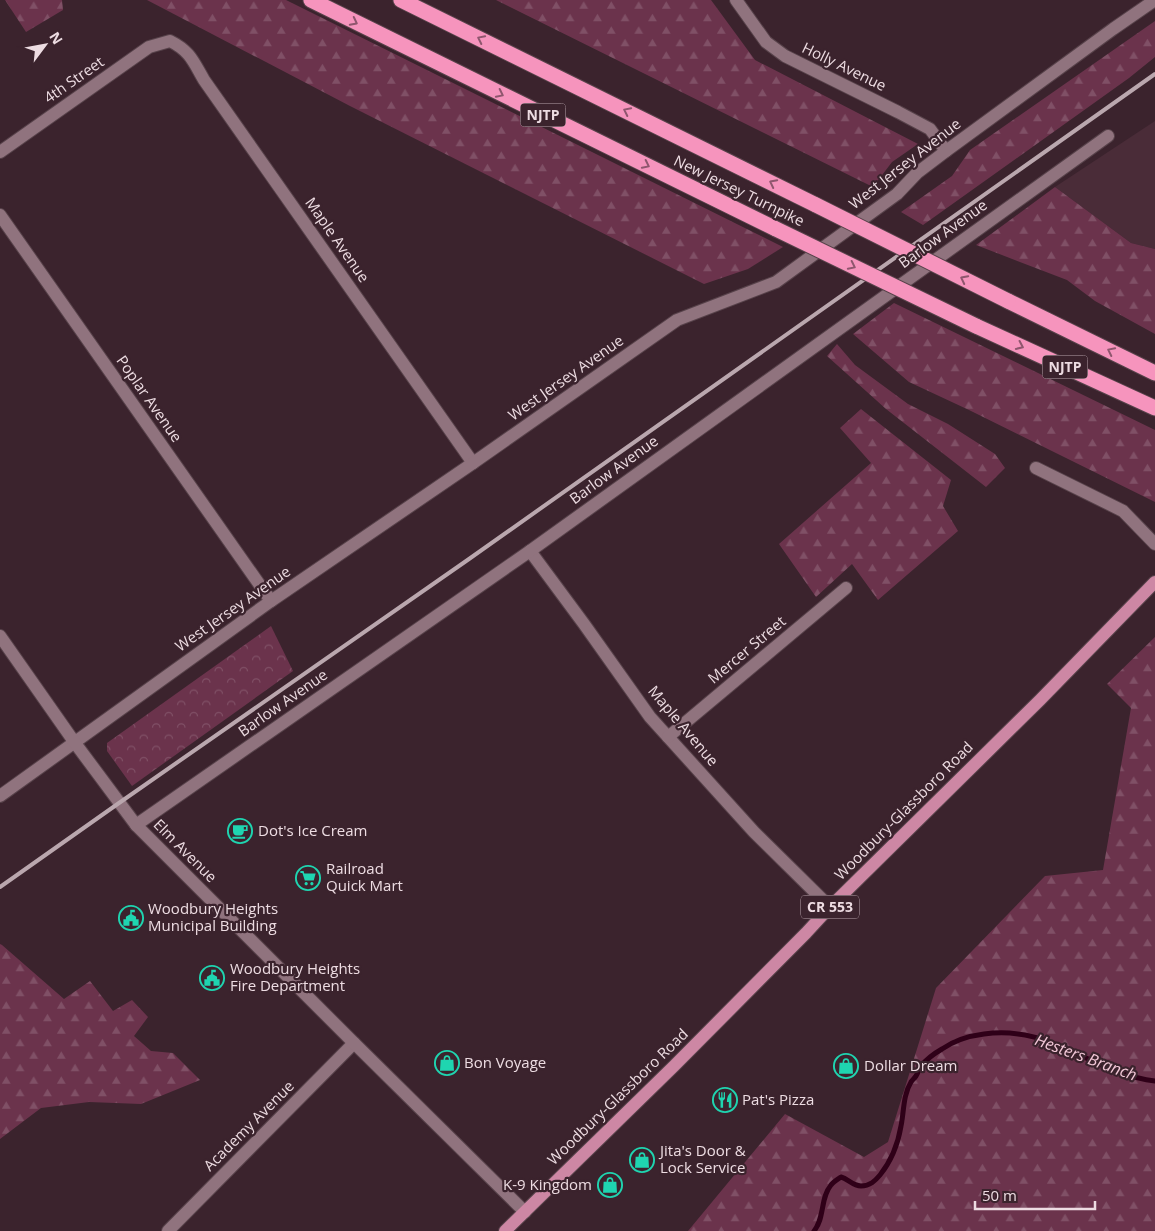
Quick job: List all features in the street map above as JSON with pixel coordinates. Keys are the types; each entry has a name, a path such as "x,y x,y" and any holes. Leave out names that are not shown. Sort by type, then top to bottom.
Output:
{"highway":[{"name":"New Jersey Turnpike","path":"310,0 976,326 1155,408"},
{"name":"New Jersey Turnpike","path":"402,0 1155,373"}],"main road":[{"name":"Woodbury-Glassboro Road","path":"505,1231 1040,700 1155,582"}],"street":[{"name":"Holly Avenue","path":"736,0 766,42 785,56 930,129 946,151"},
{"name":"West Jersey Avenue","path":"0,796 271,601 677,320 776,282 897,194 918,173 946,151 1155,0"},
{"name":"4th Street","path":"0,152 149,47 170,42"},
{"name":"Maple Avenue","path":"170,42 179,46 190,55 204,80 473,463"},
{"name":"Barlow Avenue","path":"136,825 530,551 1108,136"},
{"name":"Poplar Avenue","path":"0,215 271,601"},
{"path":"1036,468 1123,511 1155,544"},
{"name":"Maple Avenue","path":"530,551 650,717 754,832 830,907"},
{"name":"Mercer Street","path":"668,737 846,588"},
{"name":"Elm Avenue","path":"0,636 75,743 136,825 525,1212"},
{"name":"Academy Avenue","path":"168,1231 354,1043"}],"shaded area":[{"path":"1155,121 1155,249 1131,243 1055,187"}],"green space":[{"path":"5,0 62,0 63,10 26,32"},
{"path":"147,0 286,0 783,247 748,269 704,284 350,106"},
{"path":"496,0 711,0 755,60 918,144 892,162 873,187"},
{"path":"1155,21 1155,57 1129,78 923,225 901,212 952,176 970,150"},
{"path":"1055,187 1131,243 1155,249 1155,334 1095,301 1067,280 976,245"},
{"path":"894,303 1155,430 1155,502 909,382 853,334"},
{"path":"837,344 855,365 908,404 948,424 995,454 1005,468 986,487 886,409 827,356"},
{"path":"861,409 951,480 943,506 958,531 878,600 852,564 816,597 779,544 871,463 840,428"},
{"path":"271,626 293,671 132,786 107,751 107,743"},
{"path":"1155,637 1155,1231 688,1231 785,1114 864,1157 888,1142 936,988 1045,876 1103,870 1131,708 1107,684"},
{"path":"0,944 64,999 90,981 113,1011 132,1000 148,1017 134,1036 151,1051 173,1053 200,1080 141,1104 89,1102 41,1108 0,1139"}],"waterway":[{"name":"Hesters Branch","path":"814,1231 820,1220 825,1196 834,1182 841,1177 855,1185 864,1186 872,1183 880,1175 888,1164 896,1145 908,1087 921,1066 928,1059 957,1041 993,1033 1027,1035 1052,1043 1115,1071 1155,1081"}],"railway":[{"path":"0,887 469,559 1155,74"}],"place":[{"name":"Dot's Ice Cream","path":"240,831"},
{"name":"Railroad Quick Mart","path":"308,878"},
{"name":"Woodbury Heights Municipal Building","path":"131,918"},
{"name":"Woodbury Heights Fire Department","path":"212,978"},
{"name":"Bon Voyage","path":"447,1063"},
{"name":"Dollar Dream","path":"846,1066"},
{"name":"Pat's Pizza","path":"725,1100"},
{"name":"Jita's Door & Lock Service","path":"642,1160"},
{"name":"K-9 Kingdom","path":"610,1185"}]}
